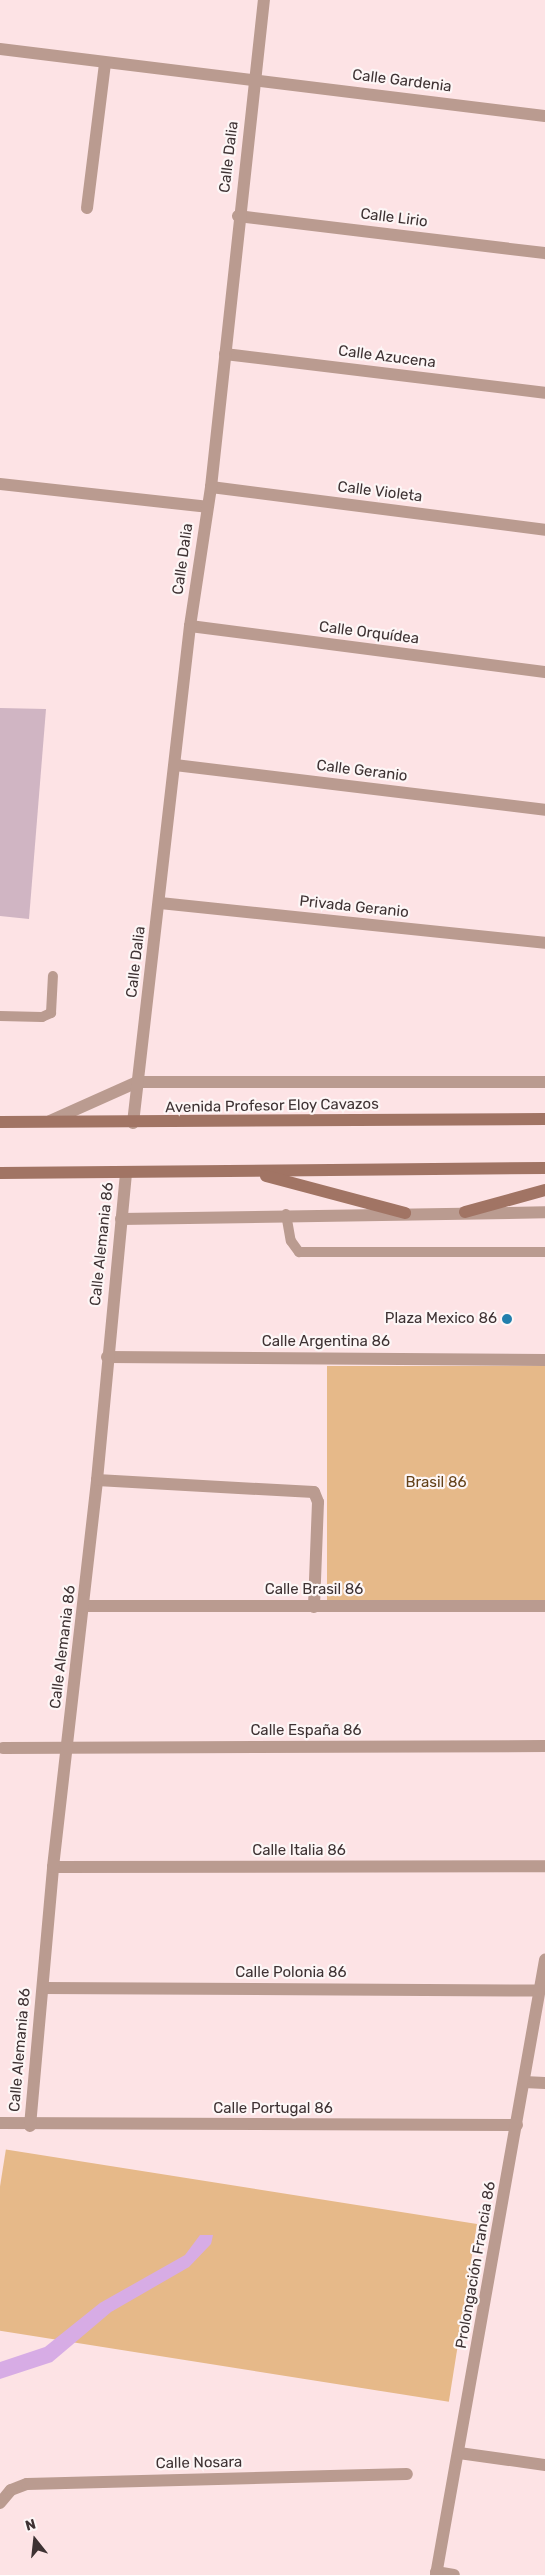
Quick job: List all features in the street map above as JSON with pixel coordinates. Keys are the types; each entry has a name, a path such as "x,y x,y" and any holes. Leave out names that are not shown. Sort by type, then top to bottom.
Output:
{"main road":[{"name":"Avenida Profesor Eloy Cavazos","path":"0,1122 133,1123 545,1118"},
{"path":"0,1173 254,1173 545,1168"},
{"path":"254,1173 405,1213"},
{"path":"466,1212 545,1190"}],"street":[{"name":"Calle Dalia","path":"133,1123 160,904 190,626 211,487 238,216 264,0"},
{"name":"Calle Gardenia","path":"0,49 105,63 256,78 545,116"},
{"path":"87,208 105,63"},
{"name":"Calle Lirio","path":"238,216 545,253"},
{"name":"Calle Azucena","path":"225,354 545,393"},
{"path":"0,484 207,507"},
{"name":"Calle Violeta","path":"211,487 545,530"},
{"name":"Calle Orquídea","path":"190,626 545,672"},
{"name":"Calle Geranio","path":"174,765 545,810"},
{"name":"Privada Geranio","path":"160,904 545,943"},
{"path":"50,1121 137,1082 545,1082"},
{"name":"Calle Alemania 86","path":"30,2126 53,1867 84,1606 126,1172"},
{"path":"121,1219 286,1214 545,1212"},
{"name":"Calle Argentina 86","path":"107,1356 545,1360"},
{"path":"97,1480 316,1494 314,1607"},
{"name":"Calle Brasil 86","path":"84,1606 545,1606"},
{"name":"Calle España 86","path":"3,1748 545,1746"},
{"name":"Calle Italia 86","path":"53,1867 545,1866"},
{"name":"Prolongación Francia 86","path":"436,2573 545,1960"},
{"name":"Calle Polonia 86","path":"43,1988 539,1991"},
{"path":"524,2082 545,2083"},
{"name":"Calle Portugal 86","path":"0,2124 30,2126 517,2126"},
{"path":"458,2453 545,2466"},
{"name":"Calle Nosara","path":"0,2503 11,2490 27,2484 406,2474"},
{"path":"436,2573 454,2575"}],"lane":[{"path":"0,1016 42,1017 51,1013 53,976"},
{"path":"286,1214 291,1241 299,1252 545,1252"}],"green space":[{"name":"Brasil 86","path":"327,1366 545,1366 545,1600 327,1600"},
{"path":"6,2149 477,2224 449,2402 0,2331 0,2186"}],"shaded area":[{"path":"200,2235 213,2235 211,2244 189,2267 111,2312 52,2362 0,2379 0,2362 45,2347 100,2303 185,2255"}],"building":[{"path":"0,708 46,709 29,919 0,916"}],"place":[{"name":"Plaza Mexico 86","path":"507,1319"}]}
